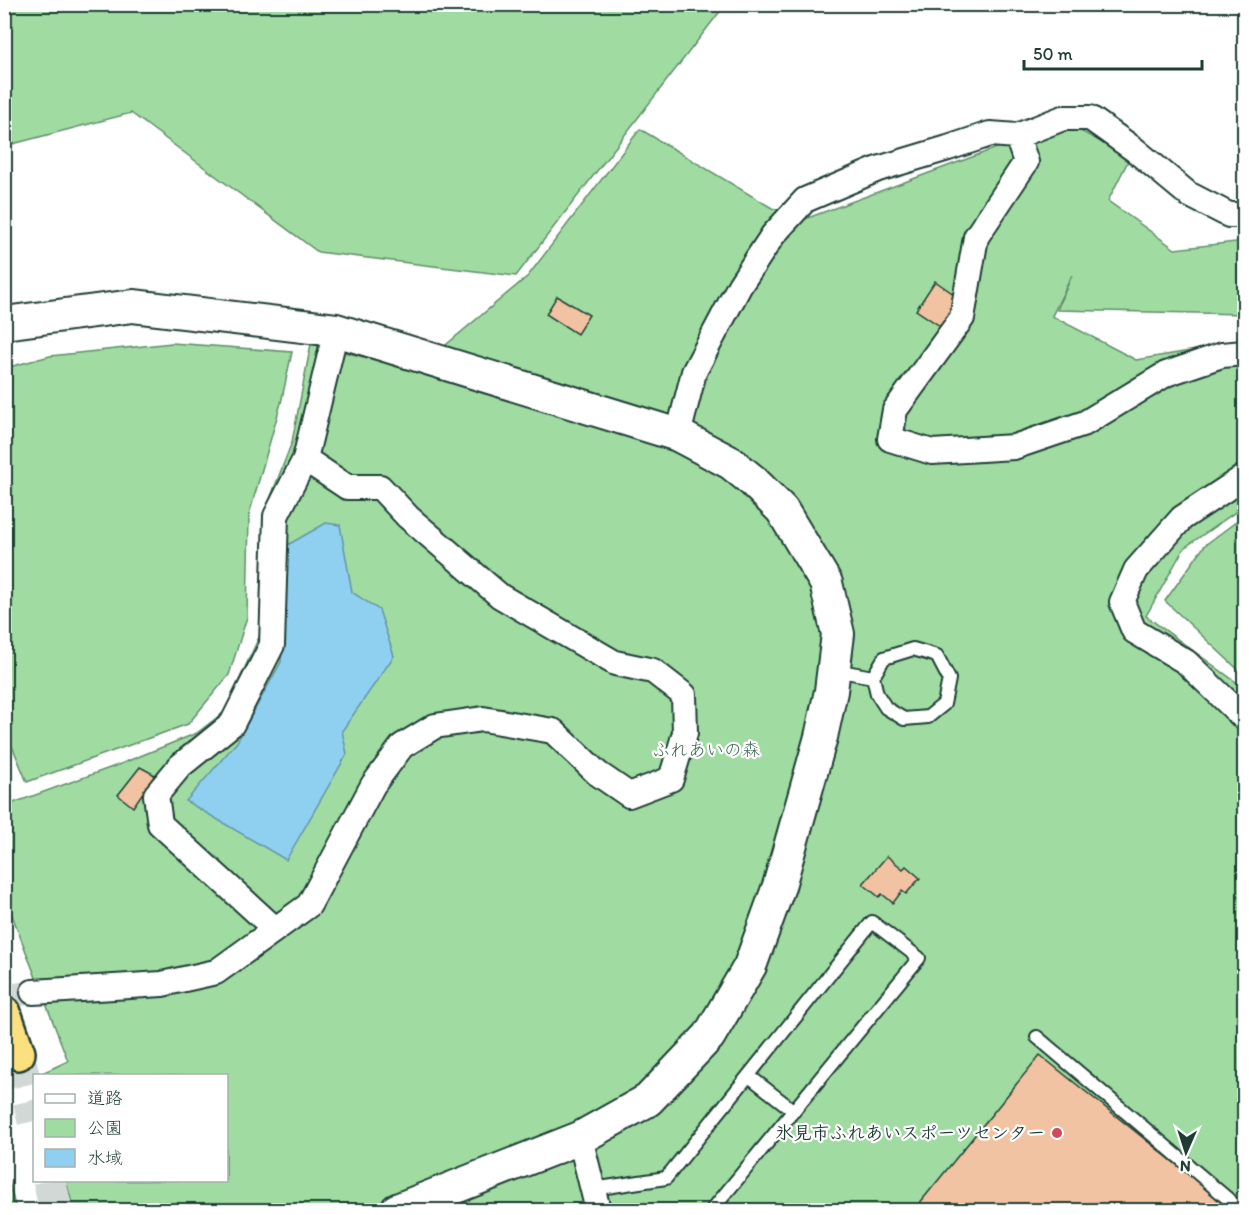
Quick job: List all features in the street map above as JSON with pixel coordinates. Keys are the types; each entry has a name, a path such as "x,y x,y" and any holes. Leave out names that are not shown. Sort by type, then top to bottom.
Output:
{"highway":[{"path":"4,1013 18,1053"}],"street":[{"path":"678,435 694,372 735,295 773,235 805,200 878,169 990,134 1017,136 1063,118 1090,118 1135,150 1188,194 1229,215 1245,215"},
{"path":"1017,136 1026,162 976,237 962,318 895,410 890,439 932,452 1014,447 1085,423 1166,374 1222,355 1245,353"},
{"path":"4,323 133,306 336,330 678,435 730,463 753,481 782,510 826,583 837,634 831,691 821,737 779,886 750,966 709,1036 648,1100 580,1138 396,1210"},
{"path":"274,928 160,824 156,795 180,765 232,724 272,645 276,516 305,459 336,330"},
{"path":"33,992 162,984 216,972 309,905 373,785 402,746 435,726 483,719 553,730 597,773 629,795 671,779 685,734 684,696 653,671 615,663 500,596 408,517 380,487 347,487 305,459"},
{"path":"1245,477 1182,518 1136,570 1122,602 1134,631 1186,662 1245,718"},
{"path":"580,1138 595,1200"}],"lane":[{"path":"913,649 937,656 950,679 944,704 928,717 904,719 886,708 877,694 873,677 885,658 913,649"},
{"path":"834,669 873,677"},
{"path":"595,1200 666,1178 872,922 919,958 712,1210"},
{"path":"1037,1037 1241,1210"},
{"path":"749,1076 794,1111"}],"green space":[{"path":"5,4 725,5 516,276 318,252 131,113 5,146"},
{"name":"ふれあいの森","path":"1071,126 1130,157 1108,201 1175,249 1244,241 1244,314 1057,310 1072,275 1052,316 1136,360 1244,342 1244,506 1184,548 1146,616 1244,688 1244,1210 74,1210 66,1182 228,1182 228,1074 40,1074 68,1061 5,897 5,806 118,765 197,733 224,712 261,633 263,517 292,442 311,344 416,370 528,276 640,129 772,208 805,219 1002,146"},
{"path":"172,343 292,352 281,403 249,515 247,617 229,675 188,724 27,782 5,729 5,368 50,356"},
{"path":"1244,516 1244,675 1165,601 1205,545"},
{"path":"5,1166 16,1210 5,1210"}],"water":[{"path":"326,523 340,525 352,592 379,610 394,656 342,731 347,754 286,860 186,801 237,742 281,662 286,609 284,547"}],"building":[{"path":"935,281 958,297 950,309 954,311 943,328 916,310"},
{"path":"557,296 589,315 577,334 546,314"},
{"path":"140,767 155,775 133,807 118,795"},
{"path":"887,856 903,869 906,866 920,878 906,894 902,891 893,903 882,894 879,897 863,884"},
{"name":"氷見市ふれあいスポーツセンター","path":"1040,1055 1233,1210 914,1210"}],"tunnel":[{"path":"4,997 33,992"},
{"path":"18,1053 33,1117"},
{"path":"49,1182 56,1210"}],"place":[{"name":"氷見市ふれあいスポーツセンター","path":"1057,1133"}]}
